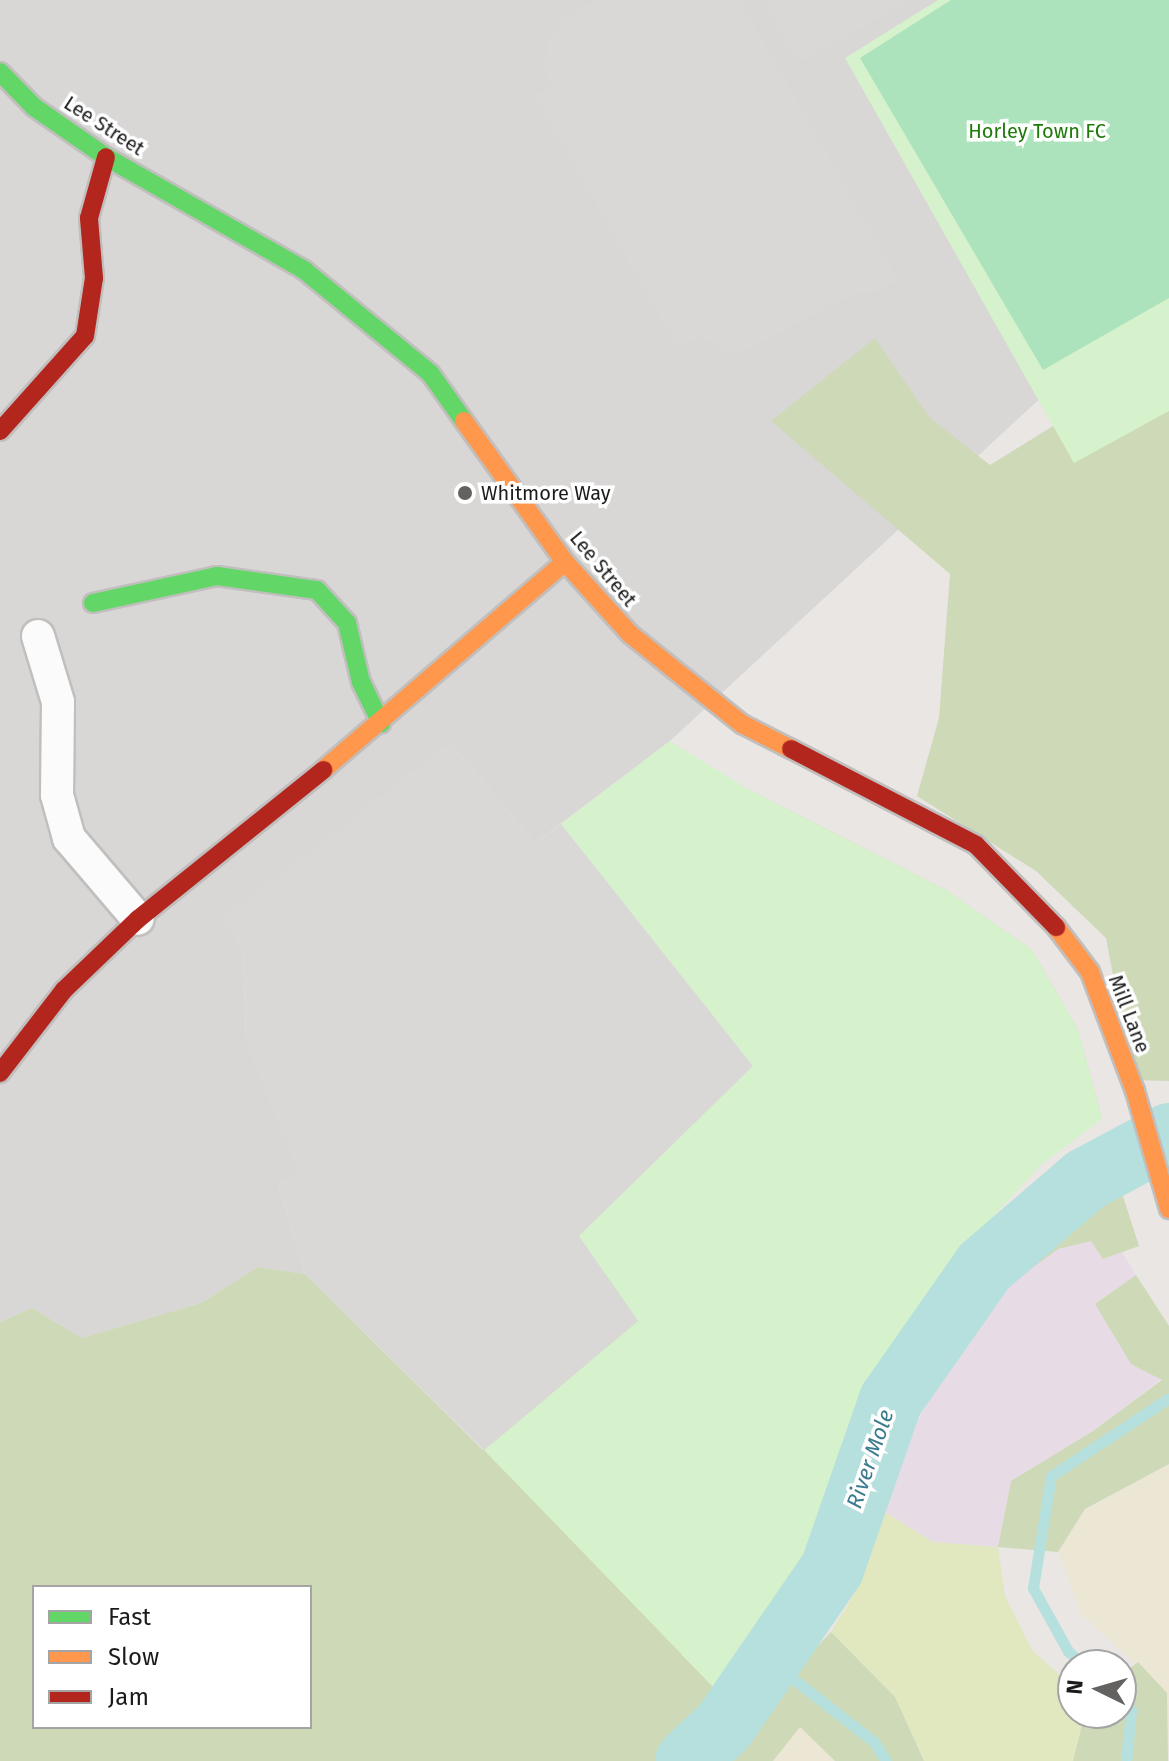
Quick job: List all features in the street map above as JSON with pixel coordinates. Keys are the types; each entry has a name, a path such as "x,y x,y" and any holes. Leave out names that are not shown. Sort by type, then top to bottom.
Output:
{"street":[{"name":"Lee Street","path":"0,72 34,107 106,157 277,254 363,313 430,373 565,562 630,634 742,724 976,845 1039,904 1090,972"},
{"path":"0,431 8,428 85,336 94,278 89,218 106,157"},
{"path":"0,1073 64,990 138,919 381,723 565,562"},
{"path":"93,603 217,576 317,590 347,623 361,682 381,723"},
{"path":"38,636 58,702 57,795 69,838 138,919"},
{"name":"Mill Lane","path":"1090,972 1135,1091 1166,1202"}],"shaded area":[{"path":"0,0 1169,0 1169,279 670,741 535,843 451,744 346,824 243,953 246,1037 298,1171 278,1184 305,1274 258,1267 201,1303 82,1338 32,1308 0,1322"},
{"path":"595,0 740,0 898,280 875,292 853,294 742,352 729,353 701,336 678,348 535,96 552,86 546,72 547,40 565,17"},
{"path":"763,0 910,0 798,63"},
{"path":"451,744 535,843 561,824 753,1066 579,1236 638,1321 484,1450 305,1274 278,1184 297,1171 246,1037 243,953 223,917"},
{"path":"1091,1241 1104,1259 1122,1252 1136,1275 1095,1304 1162,1379 1093,1431 1011,1481 998,1547 933,1542 883,1511 899,1458 949,1359 1014,1266 1024,1273 1058,1249"},
{"path":"1169,1464 1169,1761 1167,1693 1137,1665 1137,1649 1119,1649 1081,1614 1058,1552 1085,1509"},
{"path":"800,1726 835,1761 773,1761"}],"green space":[{"name":"Horley Town FC","path":"938,0 1169,0 1169,411 1074,463 845,58"},
{"name":"Horley Town FC","path":"951,0 1169,0 1169,298 1043,370 860,58"},
{"path":"875,338 929,417 990,465 1169,354 1169,1081 1133,1080 1106,938 1036,871 917,796 939,718 950,574 771,421"},
{"path":"670,741 746,788 946,890 1032,950 1078,1030 1102,1119 1042,1164 974,1237 906,1333 859,1426 834,1531 791,1583 721,1695 484,1450 638,1321 579,1236 752,1066 561,824"},
{"path":"746,788 946,890 1032,950 1078,1030 1102,1119 1037,1115 682,1655 721,1695 668,1761 0,1761 0,1322 32,1308 82,1338 201,1303 258,1267 305,1274 483,1450 753,1066"},
{"path":"1119,1184 1139,1246 1103,1259 1091,1241 1058,1249 1024,1274 1014,1266 1048,1230"},
{"path":"1136,1275 1169,1326 1169,1464 1085,1509 1058,1552 998,1547 1011,1481 1093,1431 1162,1380 1131,1364 1095,1304"},
{"path":"883,1511 933,1542 998,1547 1005,1596 1032,1650 1057,1673 1057,1729 1081,1729 1073,1761 924,1761 895,1697 831,1632 858,1588"},
{"path":"831,1632 895,1697 924,1761 835,1761 800,1727 773,1761 724,1761 770,1696"},
{"path":"1137,1663 1167,1693 1168,1761 1073,1761 1081,1729 1137,1729"}],"waterway":[{"name":"River Mole","path":"687,1761 724,1726 832,1569 891,1400 984,1267 1085,1180 1169,1135"},
{"path":"1067,1649 1033,1588 1051,1476 1169,1398"},
{"path":"769,1660 874,1742 886,1761"},
{"path":"1126,1761 1129,1729"}],"traffic: fast":[{"path":"0,72 34,107 106,157 304,270 430,373 464,421"},
{"path":"93,603 217,576 317,590 347,623 361,682 381,723"}],"traffic: slow":[{"path":"464,421 565,562 630,634 742,724 791,749"},
{"path":"323,770 565,562"},
{"path":"1056,927 1090,972 1135,1091 1169,1209"}],"traffic: jam":[{"path":"0,431 85,336 94,278 89,218 106,157"},
{"path":"791,749 976,845 1056,927"},
{"path":"0,1073 64,990 138,919 323,770"}],"place":[{"name":"Whitmore Way","path":"465,493"}]}
